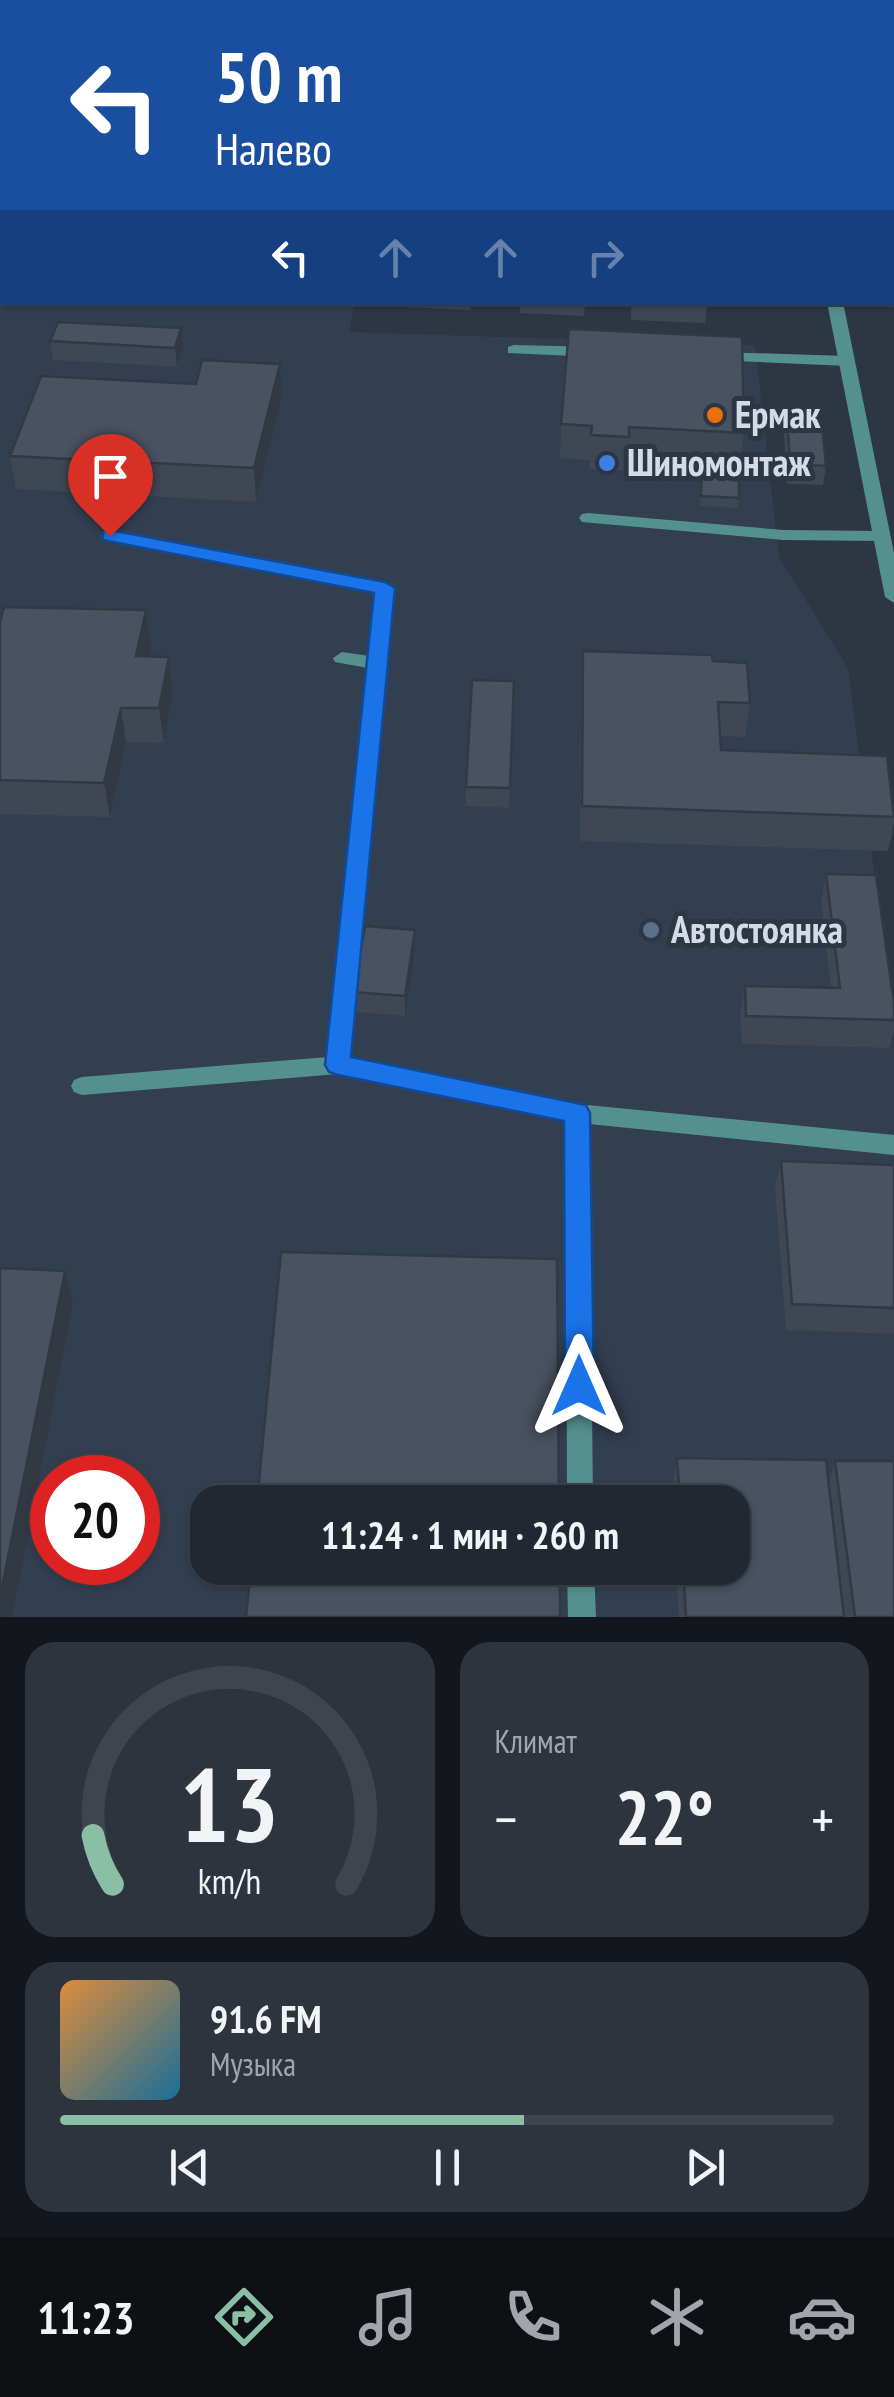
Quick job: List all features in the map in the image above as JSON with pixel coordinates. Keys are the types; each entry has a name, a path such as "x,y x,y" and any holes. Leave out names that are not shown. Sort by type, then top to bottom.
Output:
{"street":[{"path":"322,0 386,0"},
{"path":"836,305 894,597"},
{"path":"514,350 612,353"},
{"path":"710,356 847,361"},
{"path":"588,518 783,535 885,539"},
{"path":"110,536 385,588 338,1065"},
{"path":"342,658 378,663"},
{"path":"82,1086 338,1065 577,1113 894,1145"},
{"path":"577,1113 580,1485"},
{"path":"581,1585 582,1617"}],"shaded area":[{"path":"0,305 354,305 349,332 755,345 779,557 848,668 894,1028 894,1617 0,1617"}],"building":[{"path":"58,322 181,328 175,348 50,341"},
{"path":"569,329 742,337 744,433 629,427 629,437 591,435 592,426 561,424"},
{"path":"202,360 280,364 254,468 10,456 41,376 196,384"},
{"path":"787,414 821,415 826,466 790,464"},
{"path":"702,466 739,469 739,498 701,496"},
{"path":"4,607 146,610 136,656 169,657 159,708 121,708 104,783 0,780 0,622"},
{"path":"583,651 712,655 713,661 747,663 750,703 718,702 721,750 887,756 894,817 582,806"},
{"path":"472,680 514,681 510,788 466,787"},
{"path":"826,874 876,875 894,1020 746,1016 745,986 840,988"},
{"path":"365,926 415,930 405,996 353,992"},
{"path":"781,1161 894,1165 894,1308 792,1304"},
{"path":"281,1252 557,1259 559,1485 259,1485"},
{"path":"0,1268 65,1271 0,1597"},
{"path":"677,1458 826,1460 844,1617 686,1617 684,1585 750,1585 750,1485 679,1485"},
{"path":"835,1461 894,1461 894,1617 855,1617"},
{"path":"249,1585 560,1585 560,1617 246,1617"}],"place":[{"name":"Ермак","path":"715,415"},
{"name":"Шиномонтаж","path":"607,463"},
{"name":"Автостоянка","path":"651,930"}],"route":[{"path":"110,536 385,588 338,1065 577,1113 579,1386"}]}
